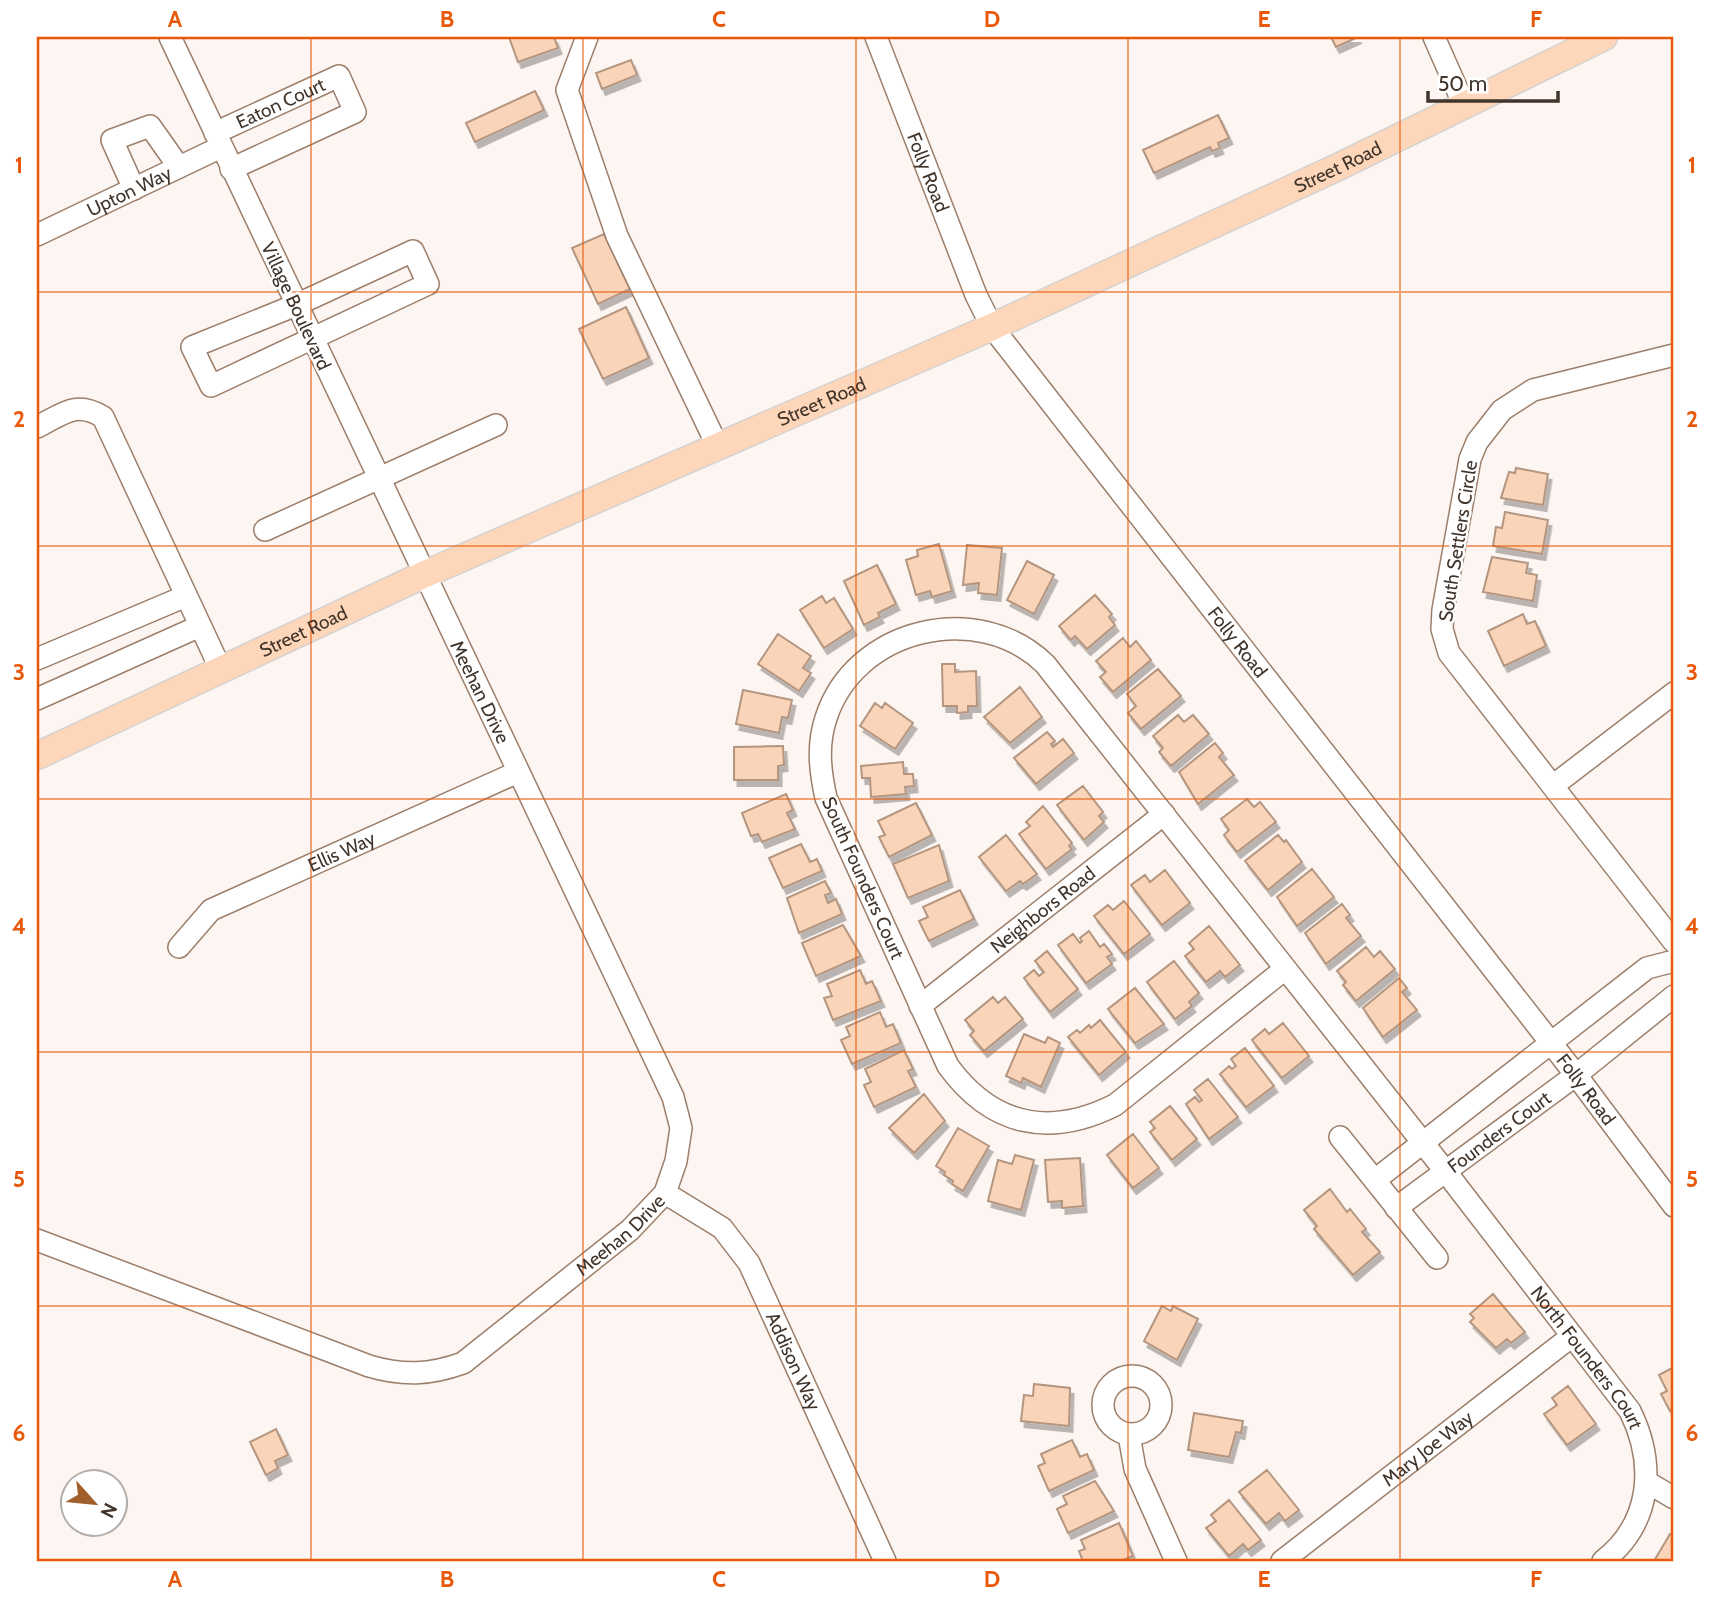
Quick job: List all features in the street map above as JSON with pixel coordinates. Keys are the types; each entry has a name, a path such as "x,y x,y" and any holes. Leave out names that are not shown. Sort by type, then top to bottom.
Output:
{"main road":[{"name":"Street Road","path":"37,756 423,575 992,327 1604,37"}],"street":[{"name":"Village Boulevard","path":"170,37 423,575"},
{"path":"587,37 567,90 617,236 718,447"},
{"name":"Folly Road","path":"876,37 976,295 992,327 1576,1075 1674,1206"},
{"path":"1434,37 1464,105"},
{"name":"Eaton Court","path":"218,140 339,76 355,112 231,169"},
{"path":"134,189 112,141 150,126 179,167"},
{"name":"Upton Way","path":"37,234 179,167 218,140"},
{"path":"413,251 428,284 311,338 211,386 192,346 296,305 413,251"},
{"name":"South Settlers Circle","path":"1674,355 1532,390 1502,410 1477,442 1470,458 1442,629 1448,653 1554,785 1674,942"},
{"path":"37,427 73,410 88,408 103,418 221,670"},
{"path":"265,530 496,425"},
{"name":"Meehan Drive","path":"37,1241 369,1366 408,1375 440,1371 463,1363 630,1230 665,1193 676,1161 681,1128 673,1097 423,575"},
{"path":"37,659 186,596"},
{"path":"37,698 200,626"},
{"name":"South Founders Court","path":"1285,969 1115,1105 1077,1121 1052,1124 1011,1117 975,1097 948,1066 825,798 820,772 820,745 832,703 850,677 872,656 894,643 952,627 988,631 1021,644 1045,664 1424,1143"},
{"path":"1554,785 1674,693"},
{"name":"Ellis Way","path":"179,947 211,910 519,772"},
{"name":"Neighbors Road","path":"920,1006 1164,814"},
{"name":"Founders Court","path":"1674,961 1647,968 1424,1143 1446,1172 1576,1075 1674,996"},
{"path":"1340,1137 1437,1258"},
{"path":"1376,1180 1424,1143"},
{"path":"1396,1208 1446,1172"},
{"name":"North Founders Court","path":"1446,1172 1630,1411 1647,1455 1647,1482 1639,1517 1627,1537 1603,1561"},
{"name":"Addison Way","path":"665,1193 722,1228 749,1263 885,1561"},
{"name":"Mary Joe Way","path":"1282,1561 1572,1336"},
{"path":"1129,1435 1135,1469 1176,1561"},
{"path":"1647,1482 1674,1497"}],"building":[{"path":"509,37 554,37 558,48 518,62"},
{"path":"1331,37 1358,37 1336,47"},
{"path":"631,60 637,75 602,89 596,73"},
{"path":"535,91 544,110 475,142 466,123"},
{"path":"1218,115 1229,138 1218,143 1220,148 1212,151 1210,147 1154,173 1143,150"},
{"path":"604,234 630,289 598,304 572,248"},
{"path":"626,307 649,358 603,379 579,329"},
{"path":"1516,468 1548,474 1543,505 1501,498 1509,472 1515,473"},
{"path":"1505,512 1548,520 1542,554 1493,546 1496,527 1502,528"},
{"path":"939,544 952,591 932,597 930,591 916,595 906,560 918,556 917,550"},
{"path":"967,545 1002,548 997,595 978,593 979,583 963,585"},
{"path":"1492,557 1528,563 1526,573 1537,575 1533,601 1483,592"},
{"path":"1027,561 1054,575 1034,614 1007,600"},
{"path":"877,565 896,604 878,613 880,617 864,625 844,581"},
{"path":"1095,595 1112,614 1109,617 1115,625 1087,649 1075,636 1071,640 1059,626"},
{"path":"822,596 826,603 834,598 853,629 824,648 800,610"},
{"path":"1523,614 1527,624 1535,621 1546,646 1504,666 1488,631"},
{"path":"778,634 811,656 803,668 811,673 799,691 758,664"},
{"path":"1123,638 1130,647 1136,641 1151,660 1113,692 1100,677 1106,672 1096,661"},
{"path":"942,664 955,664 955,672 976,671 977,706 968,706 968,712 957,713 957,706 943,706"},
{"path":"1158,669 1181,696 1141,729 1128,713 1136,706 1127,694"},
{"path":"1020,687 1042,717 1010,743 984,717"},
{"path":"743,690 792,700 788,718 782,717 779,733 736,724"},
{"path":"875,703 882,708 885,703 913,723 895,749 860,726"},
{"path":"1178,715 1184,722 1193,715 1209,734 1171,766 1159,752 1163,748 1153,736"},
{"path":"1047,732 1055,741 1051,744 1053,747 1063,739 1074,753 1036,784 1014,758"},
{"path":"1215,743 1223,753 1219,757 1234,775 1198,804 1179,772"},
{"path":"783,746 784,765 778,766 778,780 734,780 734,747"},
{"path":"903,762 904,774 913,774 914,786 905,787 906,794 871,797 870,778 862,778 861,766"},
{"path":"1083,786 1103,812 1099,816 1104,822 1084,840 1057,805"},
{"path":"786,794 793,810 787,813 795,829 762,842 758,834 751,836 742,813"},
{"path":"1247,799 1254,807 1260,802 1276,822 1237,852 1224,835 1229,830 1221,819"},
{"path":"916,803 932,835 889,857 879,837 885,835 878,821"},
{"path":"1043,806 1072,843 1069,846 1072,849 1046,869 1019,834 1030,826 1026,822"},
{"path":"1006,835 1037,874 1006,891 979,857"},
{"path":"1278,835 1284,842 1286,840 1302,862 1268,890 1245,861"},
{"path":"801,844 810,862 817,859 822,871 783,888 769,858"},
{"path":"939,845 949,881 908,898 893,864"},
{"path":"1312,869 1334,897 1297,926 1277,897"},
{"path":"1165,870 1190,903 1162,925 1131,885 1145,875 1150,882"},
{"path":"825,881 831,893 825,895 828,903 836,899 842,914 799,933 787,898"},
{"path":"960,890 974,919 929,941 919,921 928,917 923,907"},
{"path":"1124,901 1150,934 1124,954 1094,916 1108,905 1113,910"},
{"path":"1342,904 1350,915 1346,918 1361,936 1326,964 1305,933"},
{"path":"843,925 861,956 816,976 802,943"},
{"path":"1209,926 1240,965 1225,977 1220,971 1206,982 1185,956 1194,949 1189,943"},
{"path":"1089,931 1100,947 1104,944 1112,954 1107,957 1112,964 1086,983 1058,945 1073,934 1080,943 1080,938"},
{"path":"1366,947 1374,957 1380,951 1395,969 1356,1001 1343,985 1346,982 1337,971"},
{"path":"1047,951 1078,989 1050,1012 1024,978 1034,970 1039,976 1044,972 1035,961"},
{"path":"1174,961 1199,993 1189,1002 1192,1006 1175,1019 1147,982"},
{"path":"860,970 866,984 872,981 881,1001 833,1020 824,998 832,996 827,984"},
{"path":"1399,978 1407,988 1402,992 1417,1010 1383,1037 1363,1008"},
{"path":"1135,988 1164,1024 1135,1043 1108,1009"},
{"path":"993,997 998,1003 1005,997 1023,1019 984,1051 970,1035 974,1031 965,1020"},
{"path":"880,1012 886,1027 893,1024 901,1043 852,1064 841,1040 850,1036 846,1027"},
{"path":"1100,1020 1126,1052 1099,1075 1068,1037 1077,1030 1080,1033 1089,1025 1091,1028"},
{"path":"1283,1023 1309,1056 1282,1078 1252,1040 1265,1029 1269,1034"},
{"path":"1024,1034 1045,1043 1048,1037 1060,1043 1041,1087 1023,1078 1021,1083 1006,1076"},
{"path":"1245,1048 1274,1086 1246,1107 1220,1074 1229,1066 1232,1069 1236,1066 1231,1059"},
{"path":"904,1050 913,1069 908,1071 916,1087 874,1107 864,1085 871,1082 865,1069"},
{"path":"1208,1079 1238,1117 1209,1139 1186,1104 1195,1097 1199,1102 1202,1100 1194,1090"},
{"path":"924,1094 945,1121 914,1153 889,1128"},
{"path":"1170,1106 1197,1139 1172,1160 1150,1132 1155,1128 1150,1122"},
{"path":"958,1128 989,1146 963,1191 952,1184 953,1181 944,1175 945,1172 936,1166"},
{"path":"1133,1134 1159,1168 1133,1188 1107,1155"},
{"path":"1015,1155 1034,1160 1021,1210 988,1201 998,1160 1012,1164"},
{"path":"1080,1158 1083,1206 1062,1208 1062,1201 1048,1202 1045,1160"},
{"path":"1330,1189 1347,1212 1350,1209 1366,1229 1362,1232 1380,1252 1353,1275 1314,1229 1317,1226 1304,1210"},
{"path":"1493,1294 1525,1332 1511,1343 1507,1339 1496,1348 1470,1322 1474,1318 1470,1314"},
{"path":"1162,1306 1171,1311 1173,1306 1198,1319 1177,1360 1144,1341"},
{"path":"1674,1367 1674,1408 1670,1411 1661,1394 1667,1391 1659,1375"},
{"path":"1034,1384 1070,1388 1069,1426 1021,1421 1024,1395 1033,1396"},
{"path":"1568,1386 1596,1424 1567,1445 1544,1414 1557,1405 1552,1398"},
{"path":"1194,1413 1243,1421 1241,1433 1236,1432 1229,1457 1188,1450"},
{"path":"276,1429 288,1455 275,1461 278,1468 266,1475 250,1442"},
{"path":"1072,1440 1080,1457 1087,1454 1094,1470 1049,1491 1038,1466 1045,1463 1041,1454"},
{"path":"1267,1470 1299,1510 1285,1521 1279,1513 1266,1524 1239,1492"},
{"path":"1095,1481 1114,1511 1068,1533 1057,1509 1067,1504 1063,1496"},
{"path":"1229,1500 1261,1540 1248,1550 1243,1544 1229,1556 1206,1528 1216,1521 1211,1515"},
{"path":"1119,1523 1133,1556 1121,1561 1083,1561 1079,1551 1085,1549 1081,1540"},
{"path":"1670,1534 1674,1536 1674,1561 1654,1561"}]}
